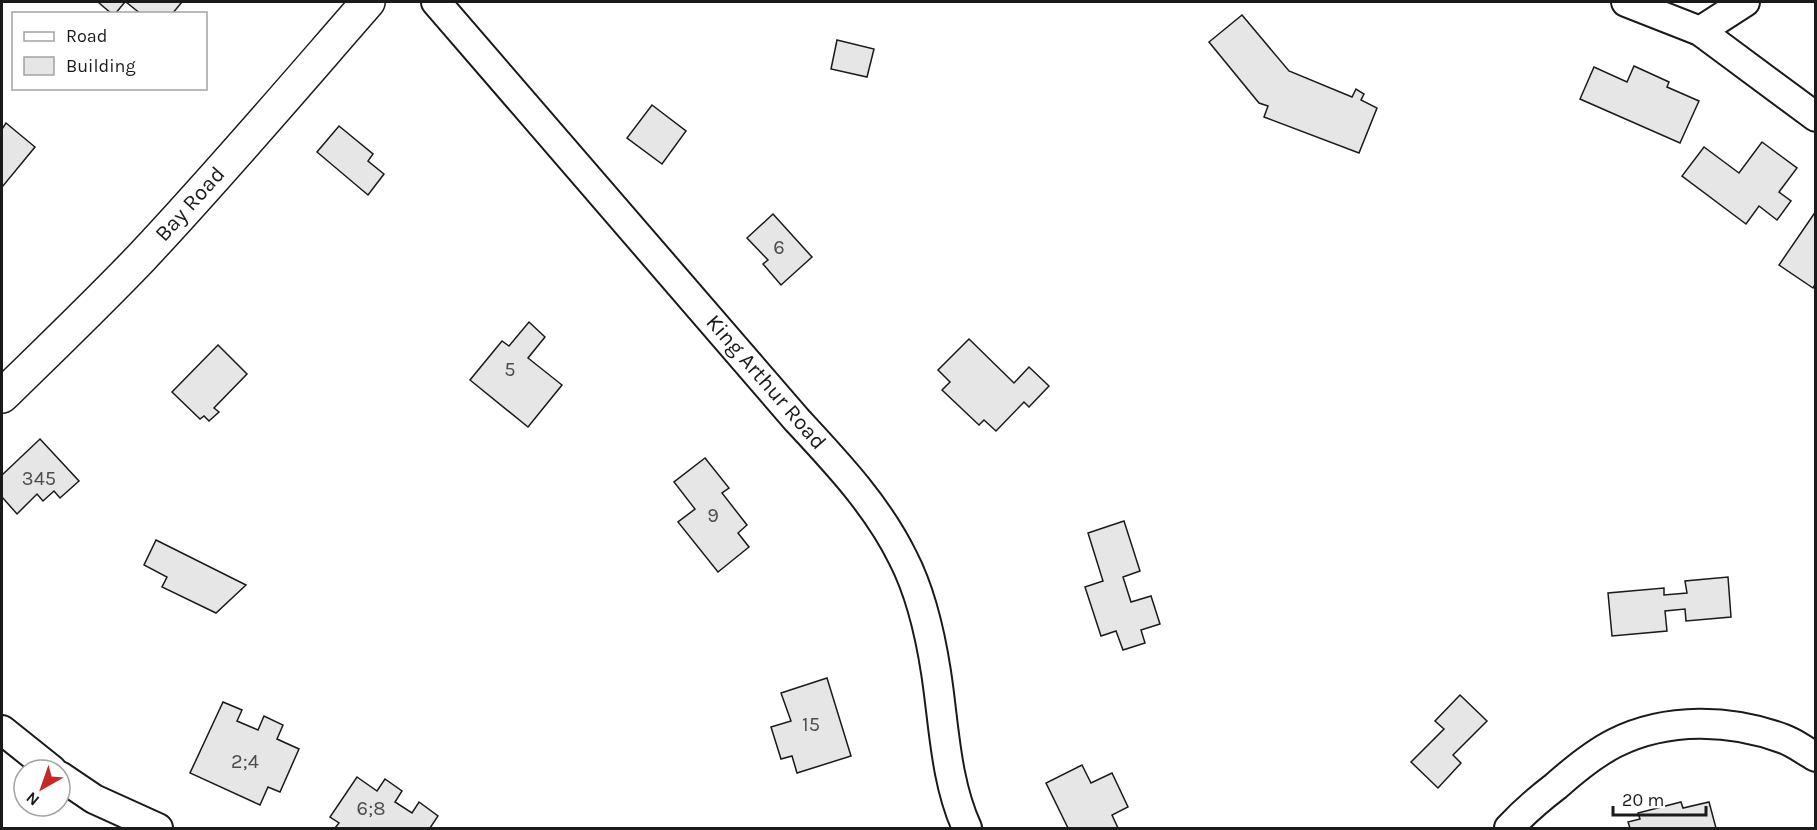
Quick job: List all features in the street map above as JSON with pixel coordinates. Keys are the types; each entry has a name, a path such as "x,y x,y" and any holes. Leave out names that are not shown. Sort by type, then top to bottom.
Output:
{"main road":[{"name":"Bay Road","path":"2,396 169,227 368,2"}],"street":[{"name":"King Arthur Road","path":"436,2 797,420 840,466 891,535 904,559 924,614 936,673 949,766 967,828"},
{"path":"1626,2 1700,31 1815,117"},
{"path":"1700,31 1745,2"},
{"path":"1509,828 1525,811 1584,762 1616,742 1648,731 1682,725 1715,723 1739,726 1786,740 1815,757"},
{"path":"2,730 37,758"},
{"path":"72,784 94,799 158,828"}],"building":[{"path":"98,2 125,2 117,12 110,12"},
{"path":"126,2 182,2 174,12 138,12"},
{"path":"1242,15 1289,71 1352,97 1356,89 1364,94 1361,100 1377,108 1359,153 1264,117 1268,106 1259,103 1209,42"},
{"path":"837,40 874,49 867,77 831,69"},
{"path":"1634,66 1669,82 1667,87 1699,101 1680,143 1580,99 1594,67 1627,82"},
{"path":"652,105 686,131 662,164 627,138"},
{"path":"6,123 35,147 3,186 2,129"},
{"path":"339,126 373,154 368,161 384,174 368,195 317,152"},
{"path":"1762,142 1797,168 1779,192 1791,201 1777,220 1759,206 1746,224 1682,176 1704,147 1739,173"},
{"path":"1816,211 1816,283 1813,288 1779,265"},
{"path":"773,214 812,257 781,285 763,264 768,260 747,238"},
{"path":"529,322 545,337 528,358 562,385 528,427 470,380 502,341 509,346"},
{"path":"969,339 1014,383 1029,367 1049,386 1029,407 1024,402 996,431 984,420 979,425 942,390 950,382 938,370"},
{"path":"218,345 247,374 214,408 219,412 209,421 204,416 200,419 172,392"},
{"path":"40,439 79,481 60,498 54,491 43,501 37,494 17,514 2,497 2,475"},
{"path":"705,458 729,488 722,493 747,525 738,533 749,547 718,572 678,522 695,509 674,482"},
{"path":"1124,521 1140,571 1123,577 1131,602 1151,596 1160,624 1141,630 1145,643 1123,650 1116,631 1101,636 1085,587 1103,581 1088,533"},
{"path":"156,540 246,585 216,613 162,587 167,577 144,565"},
{"path":"1728,577 1731,617 1686,621 1685,609 1665,611 1667,631 1612,636 1608,593 1664,588 1664,595 1687,593 1685,581"},
{"path":"827,678 851,756 797,773 792,756 781,759 771,727 791,721 781,693"},
{"path":"1460,695 1487,721 1453,755 1461,763 1438,788 1411,762 1444,729 1435,721"},
{"path":"223,702 242,710 237,721 258,730 264,716 283,725 277,739 299,749 280,792 268,787 260,805 190,773"},
{"path":"1082,765 1091,783 1112,773 1128,807 1112,815 1118,828 1068,828 1046,783"},
{"path":"357,777 377,791 385,779 402,791 395,802 412,813 419,802 438,816 430,828 335,828 339,823 330,817"},
{"path":"1681,802 1683,808 1709,802 1716,828 1630,828 1628,822 1640,819 1638,813"}]}
